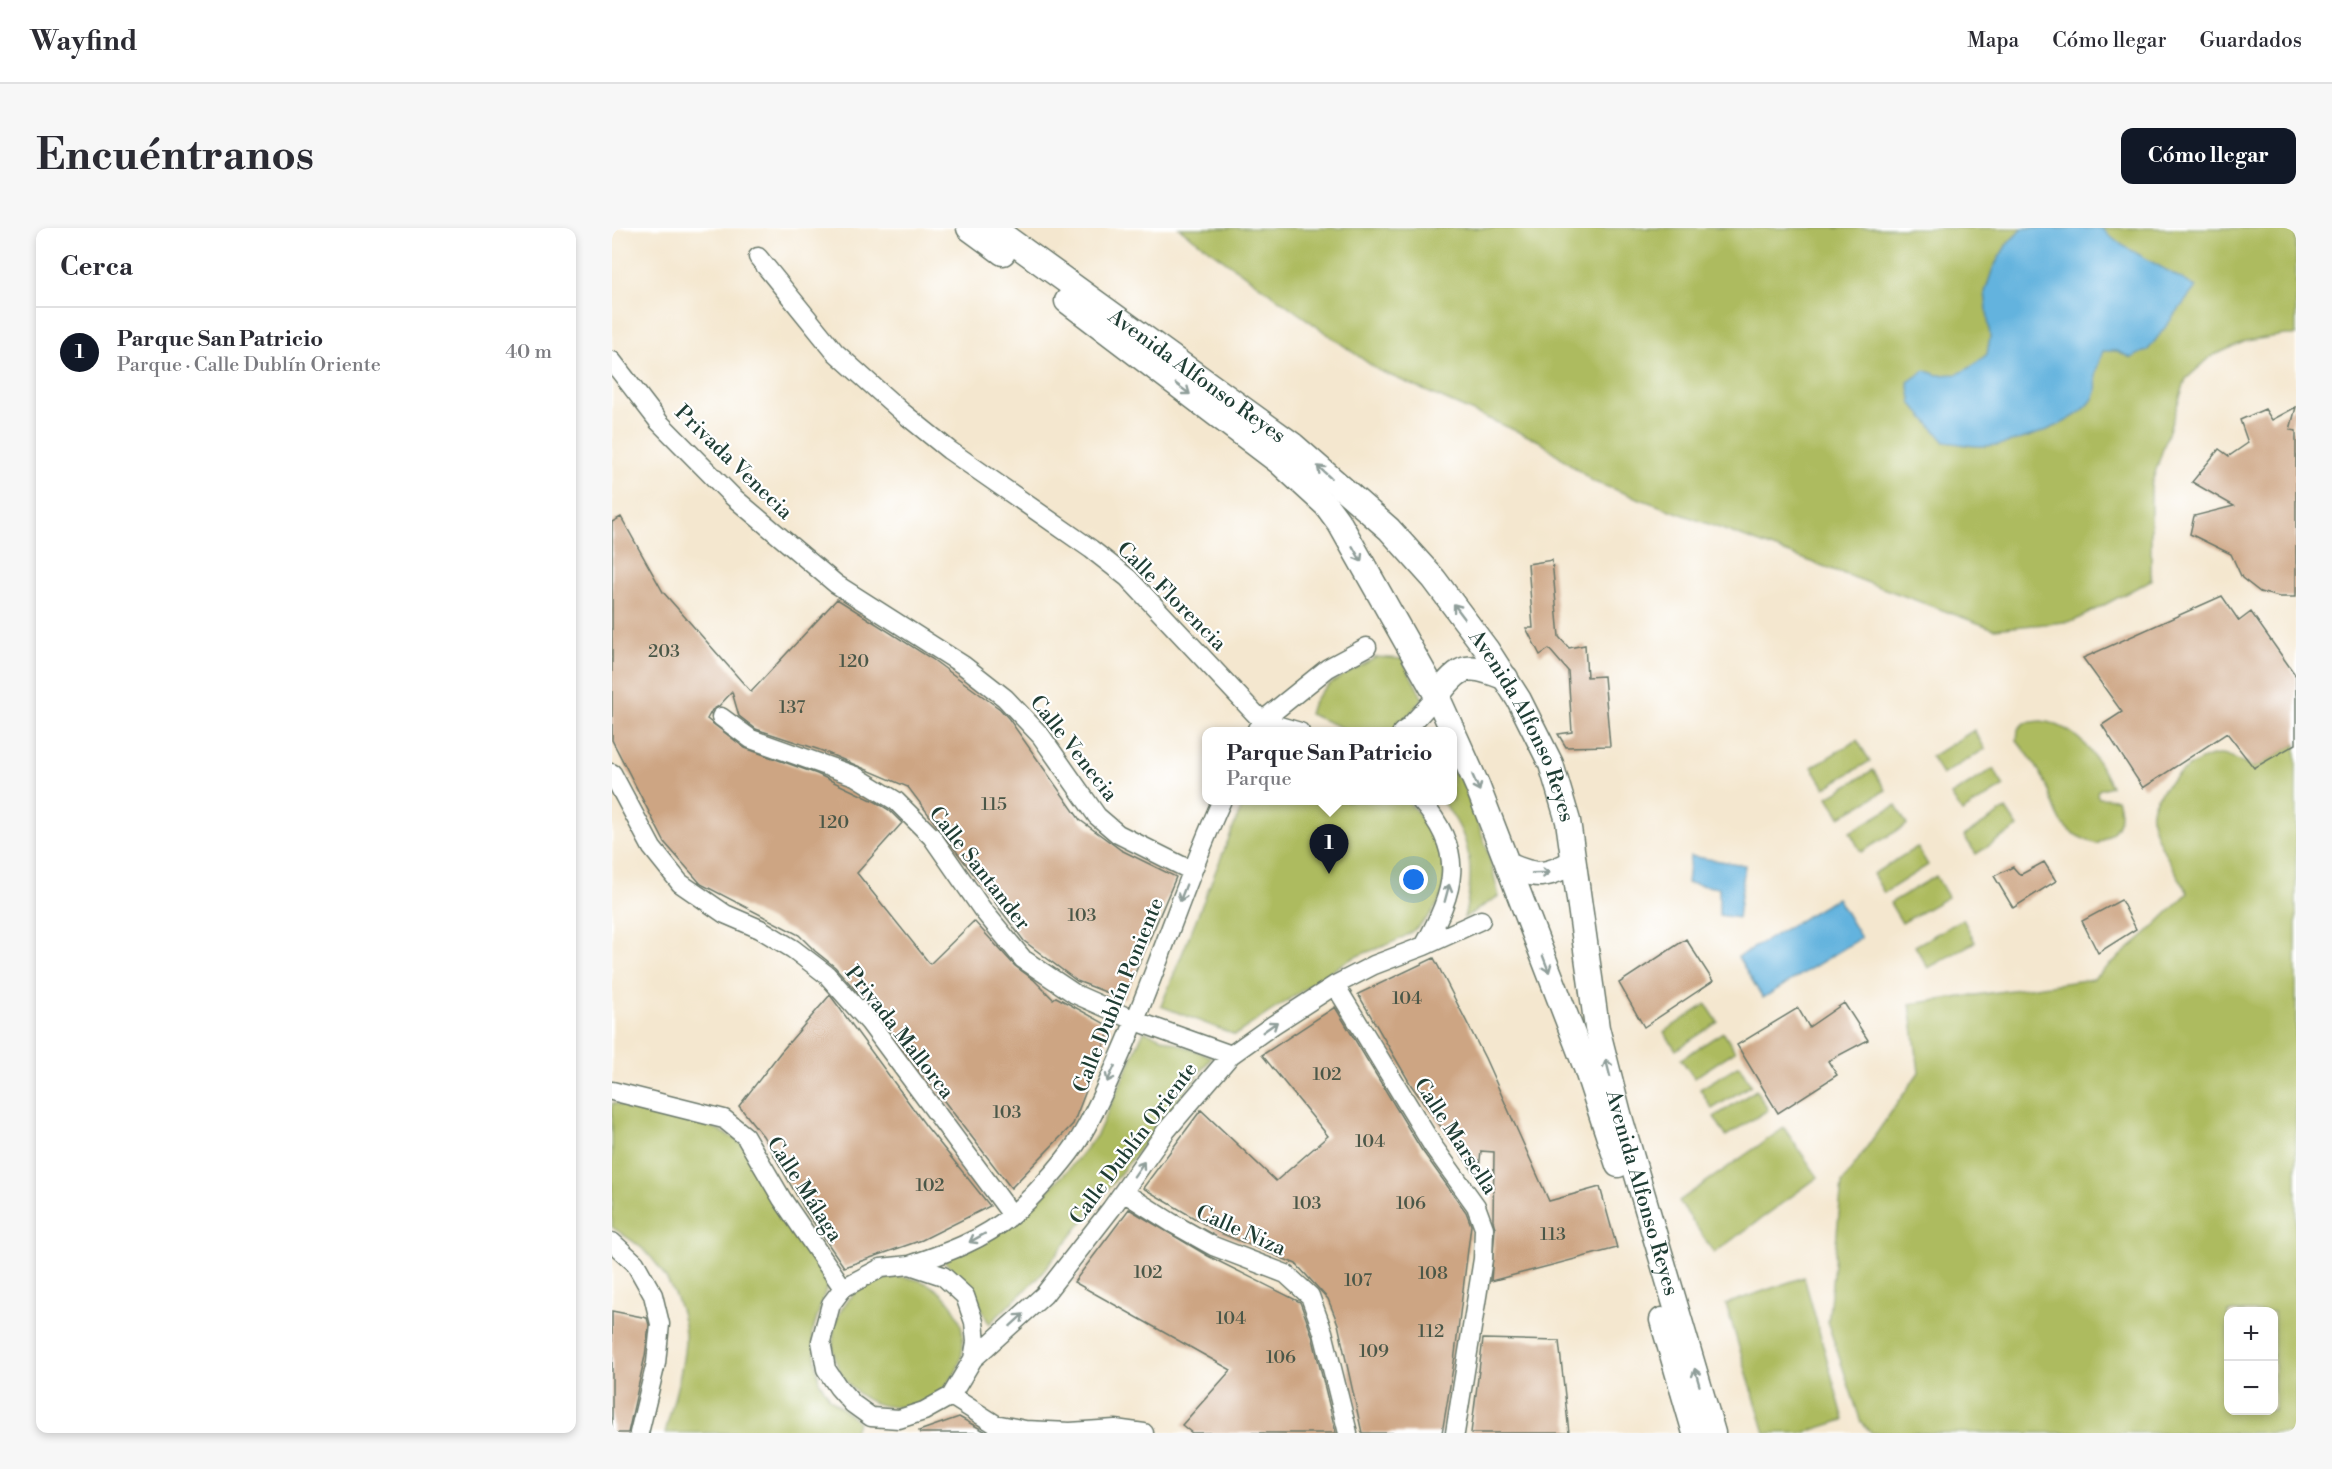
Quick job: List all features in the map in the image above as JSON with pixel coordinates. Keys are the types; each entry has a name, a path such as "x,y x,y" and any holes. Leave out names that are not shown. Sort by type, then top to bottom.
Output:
{"main road":[{"name":"Avenida Alfonso Reyes","path":"969,228 1270,455 1326,505 1340,524 1437,696 1449,727"},
{"name":"Avenida Alfonso Reyes","path":"993,228 1284,438 1389,529 1434,579 1506,678 1551,765 1568,822 1597,1028 1713,1433"},
{"path":"1437,696 1449,679 1468,668 1480,668 1506,678"},
{"name":"Avenida Alfonso Reyes","path":"1457,749 1508,865 1586,1068 1623,1179 1695,1433"},
{"path":"1508,865 1526,873 1542,875 1555,872 1573,862"}],"street":[{"name":"Calle Florencia","path":"758,257 835,352 902,412 949,450 1091,549 1128,578 1259,726"},
{"name":"Privada Venecia","path":"612,361 658,422 732,496 836,584"},
{"name":"Calle Venecia","path":"836,584 963,665 1005,698 1041,735 1097,816 1118,834 1192,871"},
{"path":"1259,726 1319,675 1367,646"},
{"path":"1410,727 1437,696"},
{"name":"Calle Santander","path":"721,717 751,739 855,776 896,801 932,837 982,909 1023,960 1074,994 1136,1021 1232,1055"},
{"name":"Privada Mallorca","path":"612,774 652,848 680,883 725,914 760,929 784,944 827,975 869,1022 1012,1215"},
{"name":"Calle Dublín Poniente","path":"910,1265 955,1250 993,1229 1012,1215 1076,1145 1136,1021 1219,805"},
{"path":"1423,805 1446,837 1452,862 1450,888 1440,917 1424,946"},
{"name":"Calle Dublín Oriente","path":"951,1396 973,1359 1044,1295 1123,1192 1166,1131 1232,1055 1335,985 1383,961 1424,946 1481,920"},
{"name":"Calle Marsella","path":"1335,985 1433,1146 1476,1206 1484,1228 1483,1259 1455,1433"},
{"name":"Calle Málaga","path":"612,1091 724,1119 745,1136 782,1199 843,1288"},
{"name":"Calle Niza","path":"1123,1192 1213,1246 1286,1274 1310,1296 1323,1332 1348,1433"},
{"path":"612,1242 635,1263 653,1295 660,1324 656,1363 639,1433"},
{"name":"Calle Dublín Oriente","path":"843,1288 881,1268 910,1265 943,1276 965,1296 974,1322 976,1342 973,1359"},
{"path":"843,1288 831,1304 821,1341 826,1369 867,1425 899,1419 924,1411 951,1396 995,1424 1025,1431 1070,1432 1115,1429 1144,1433"}],"green space":[{"path":"1179,228 2296,228 2296,335 2246,341 2212,356 2186,379 2151,485 2151,580 2074,621 1994,629 1594,482 1539,441 1378,370"},
{"path":"1377,657 1402,659 1423,699 1398,727 1340,727 1309,714 1319,694 1347,673"},
{"path":"2041,721 2065,729 2084,744 2099,763 2111,786 2098,790 2099,798 2117,799 2120,814 2118,826 2097,844 2067,829 2058,815 2040,772 2017,741 2018,729 2024,723"},
{"path":"1974,730 1985,749 1942,775 1931,757"},
{"path":"1857,740 1870,761 1825,788 1812,767"},
{"path":"2296,744 2296,1433 1872,1433 1861,1422 1828,1324 1842,1183 1919,1072 1910,1004 2093,979 2148,932 2188,893 2164,852 2154,829 2152,810 2155,801 2169,782 2200,760 2220,755 2254,768"},
{"path":"1993,769 2004,786 1962,812 1951,795"},
{"path":"1873,770 1886,790 1840,817 1828,797"},
{"path":"1457,774 1460,775 1487,848 1499,896 1464,918 1470,886 1469,856 1460,828 1444,805 1457,805"},
{"path":"1242,805 1411,805 1421,818 1441,851 1445,868 1445,885 1440,901 1428,917 1410,933 1346,962 1235,1035 1161,1006"},
{"path":"1896,805 1907,825 1861,852 1850,832"},
{"path":"2006,809 2018,827 1976,854 1964,836"},
{"path":"1917,847 1928,865 1884,893 1873,874"},
{"path":"1936,876 1948,897 1902,923 1890,903"},
{"path":"1963,919 1975,942 1928,968 1915,946"},
{"path":"1706,1004 1718,1022 1676,1050 1664,1032"},
{"path":"1144,1031 1212,1057 1038,1278 989,1324 972,1289 944,1261 1039,1199 1069,1169 1097,1135"},
{"path":"1723,1032 1735,1051 1694,1078 1681,1059"},
{"path":"1739,1065 1751,1085 1712,1109 1700,1089"},
{"path":"1756,1090 1768,1110 1726,1136 1714,1117"},
{"path":"612,1103 697,1121 729,1135 743,1145 828,1283 812,1333 819,1381 830,1398 858,1422 853,1433 665,1433 683,1357 684,1323 672,1289 659,1268 641,1248 612,1227"},
{"path":"1784,1128 1818,1177 1714,1253 1679,1201"},
{"path":"898,1277 923,1282 944,1296 958,1317 963,1342 958,1367 944,1388 923,1402 898,1407 873,1402 852,1388 838,1367 833,1342 838,1317 852,1296 873,1282"},
{"path":"1804,1277 1844,1420 1803,1433 1765,1433 1726,1304"}],"water":[{"path":"2023,228 2101,228 2122,245 2196,287 2148,350 2131,358 2117,351 2103,351 2097,367 2096,392 2090,403 2065,422 2031,436 1998,445 1976,446 1945,442 1912,404 1908,382 1925,370 1937,375 1958,374 1987,354 1990,337 1985,292 1993,268 2007,244"},
{"path":"1690,856 1745,865 1738,918 1719,915 1719,888 1687,883"},
{"path":"1837,898 1861,938 1763,998 1738,957"}],"building":[{"path":"2296,407 2290,430 2296,431 2296,597 2279,597 2260,592 2242,578 2231,554 2190,534 2194,516 2234,506 2192,482 2219,449 2229,456 2248,443 2240,420 2265,409 2272,420"},
{"path":"621,517 663,592 751,692 837,599 932,659 1000,709 1080,820 1121,850 1176,877 1124,999 1077,981 1024,941 908,787 820,750 756,729 739,716 732,692 712,710 707,719 745,748 817,774 876,802 889,810 902,823 857,873 930,964 974,921 1015,966 1034,980 1053,999 1056,997 1111,1027 1073,1124 1011,1188 878,1015 835,967 799,935 701,884 665,843 612,740 612,522"},
{"path":"1552,560 1559,637 1569,648 1585,645 1587,677 1604,676 1610,746 1566,747 1558,734 1572,732 1568,671 1549,649 1540,655 1526,628 1533,628 1528,564"},
{"path":"2222,596 2239,621 2251,612 2296,676 2296,744 2254,768 2227,733 2143,788 2102,725 2122,712 2083,658"},
{"path":"2044,862 2056,881 2013,908 1994,876 2013,867 2020,875"},
{"path":"2121,900 2136,929 2098,953 2082,921"},
{"path":"1686,939 1713,981 1644,1027 1619,983"},
{"path":"1434,958 1485,1058 1549,1201 1600,1187 1617,1248 1491,1281 1495,1228 1493,1220 1494,1152 1481,1151 1478,1178 1411,1085 1358,994"},
{"path":"830,995 926,1126 990,1206 922,1240 844,1267 805,1210 763,1136 739,1106 780,1053"},
{"path":"1844,1003 1868,1040 1828,1061 1837,1075 1778,1113 1737,1045 1798,1008 1809,1027"},
{"path":"1335,1007 1421,1149 1466,1212 1471,1225 1454,1362 1442,1433 1362,1433 1338,1324 1328,1299 1296,1264 1218,1232 1143,1188 1201,1110 1276,1181 1328,1136 1262,1055"},
{"path":"1129,1209 1208,1256 1300,1302 1312,1335 1336,1433 1192,1433 1182,1425 1231,1370 1074,1282"},
{"path":"612,1311 647,1318 649,1325 645,1356 628,1433 612,1433"},
{"path":"1483,1339 1559,1341 1569,1433 1471,1433"},
{"path":"959,1417 988,1433 920,1433 919,1431"}],"place":[{"name":"Parque San Patricio","path":"1329,874"}]}
